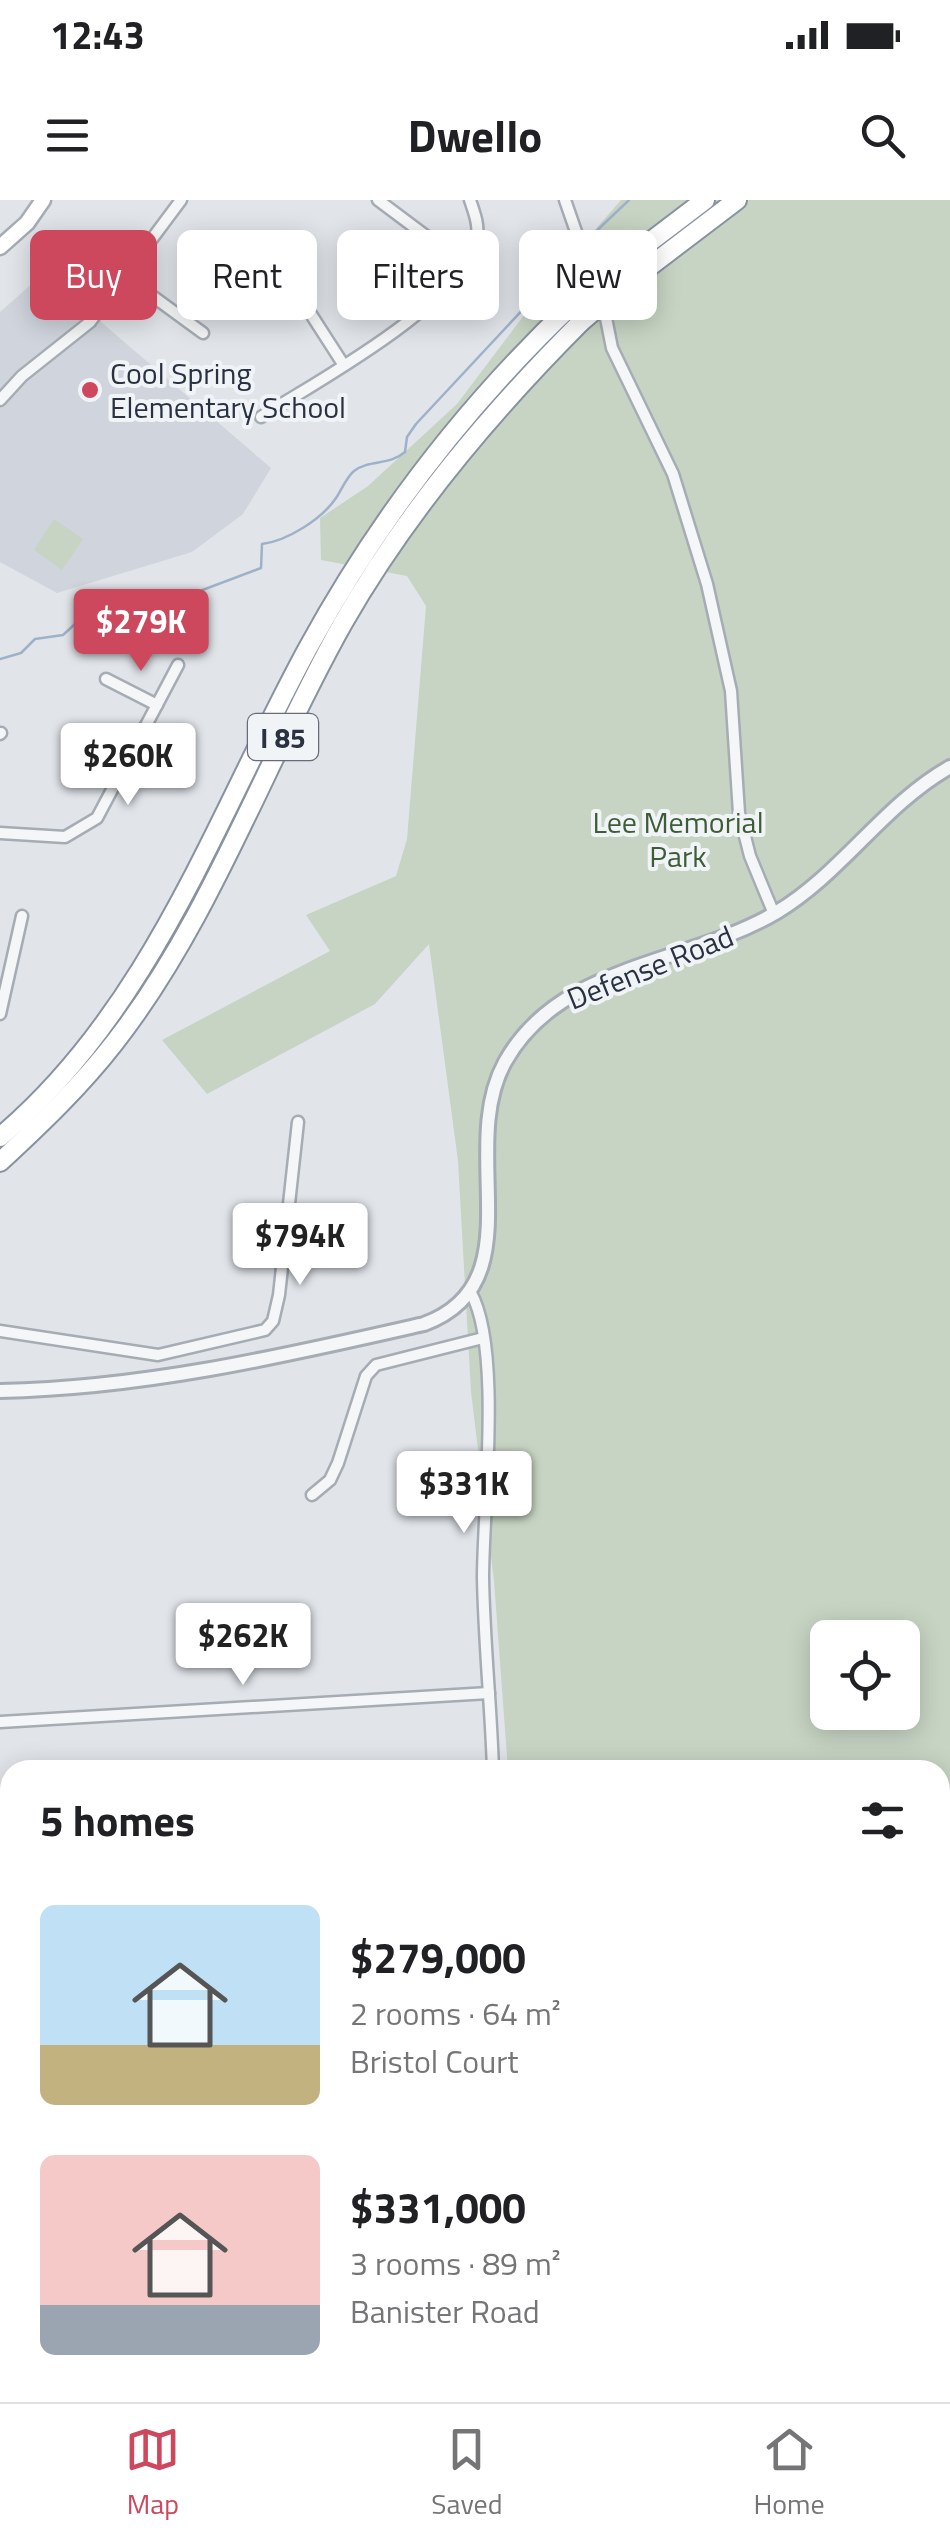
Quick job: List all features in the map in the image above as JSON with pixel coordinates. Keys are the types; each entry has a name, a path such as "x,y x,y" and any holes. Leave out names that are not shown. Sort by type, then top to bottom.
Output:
{"highway":[{"name":"I 85","path":"0,1136 64,1074 131,988 307,650 403,496 498,380 576,302 704,200"},
{"name":"I 85","path":"0,1162 80,1084 144,1001 193,916 342,625 404,525 495,412 581,322 737,200"}],"main road":[{"path":"0,247 43,200"}],"street":[{"path":"157,232 181,200"},
{"path":"378,200 418,230"},
{"path":"470,200 478,230"},
{"path":"565,200 621,372 673,474 707,584 730,690 739,813 750,856 774,914"},
{"path":"157,300 203,333"},
{"path":"0,400 22,376 91,320"},
{"path":"315,320 343,364"},
{"path":"262,417 411,320"},
{"path":"0,833 54,838 88,826 112,796 178,665"},
{"path":"106,679 157,705"},
{"name":"Defense Road","path":"471,1293 483,1274 486,1254 486,1116 497,1077 518,1042 540,1016 575,994 774,914 814,886 888,812 950,766"},
{"path":"0,1014 22,916"},
{"path":"0,1331 146,1354 173,1354 263,1331 273,1322 294,1184 298,1122"},
{"path":"0,1391 88,1388 175,1378 424,1324 448,1314 471,1293 480,1314 483,1338 488,1466 484,1590 492,1760"},
{"path":"312,1495 323,1488 338,1462 370,1370 382,1362 483,1338"},
{"path":"173,1354 175,1378"},
{"path":"0,1722 489,1693"}],"shaded area":[{"name":"Cool Spring Elementary School","path":"30,285 30,320 99,320 271,468 243,514 192,552 57,593 0,562 0,312"}],"green space":[{"name":"Lee Memorial Park","path":"621,200 950,200 950,1760 507,1760 494,1581 471,1392 458,1161 429,944 375,1004 207,1094 162,1040 330,951 306,915 396,876 407,839 426,606 407,576 321,560 320,518 368,486 457,404 520,320 657,320 657,230 595,230"},
{"path":"54,519 83,539 62,570 34,550"}],"waterway":[{"path":"597,230 629,200"},
{"path":"0,659 21,653 35,639 63,635 99,602 113,597 168,603 261,568 262,544 293,534 313,521 330,506 354,471 405,452 407,437 416,424 519,314"}],"place":[{"name":"Cool Spring Elementary School","path":"90,390"}]}
